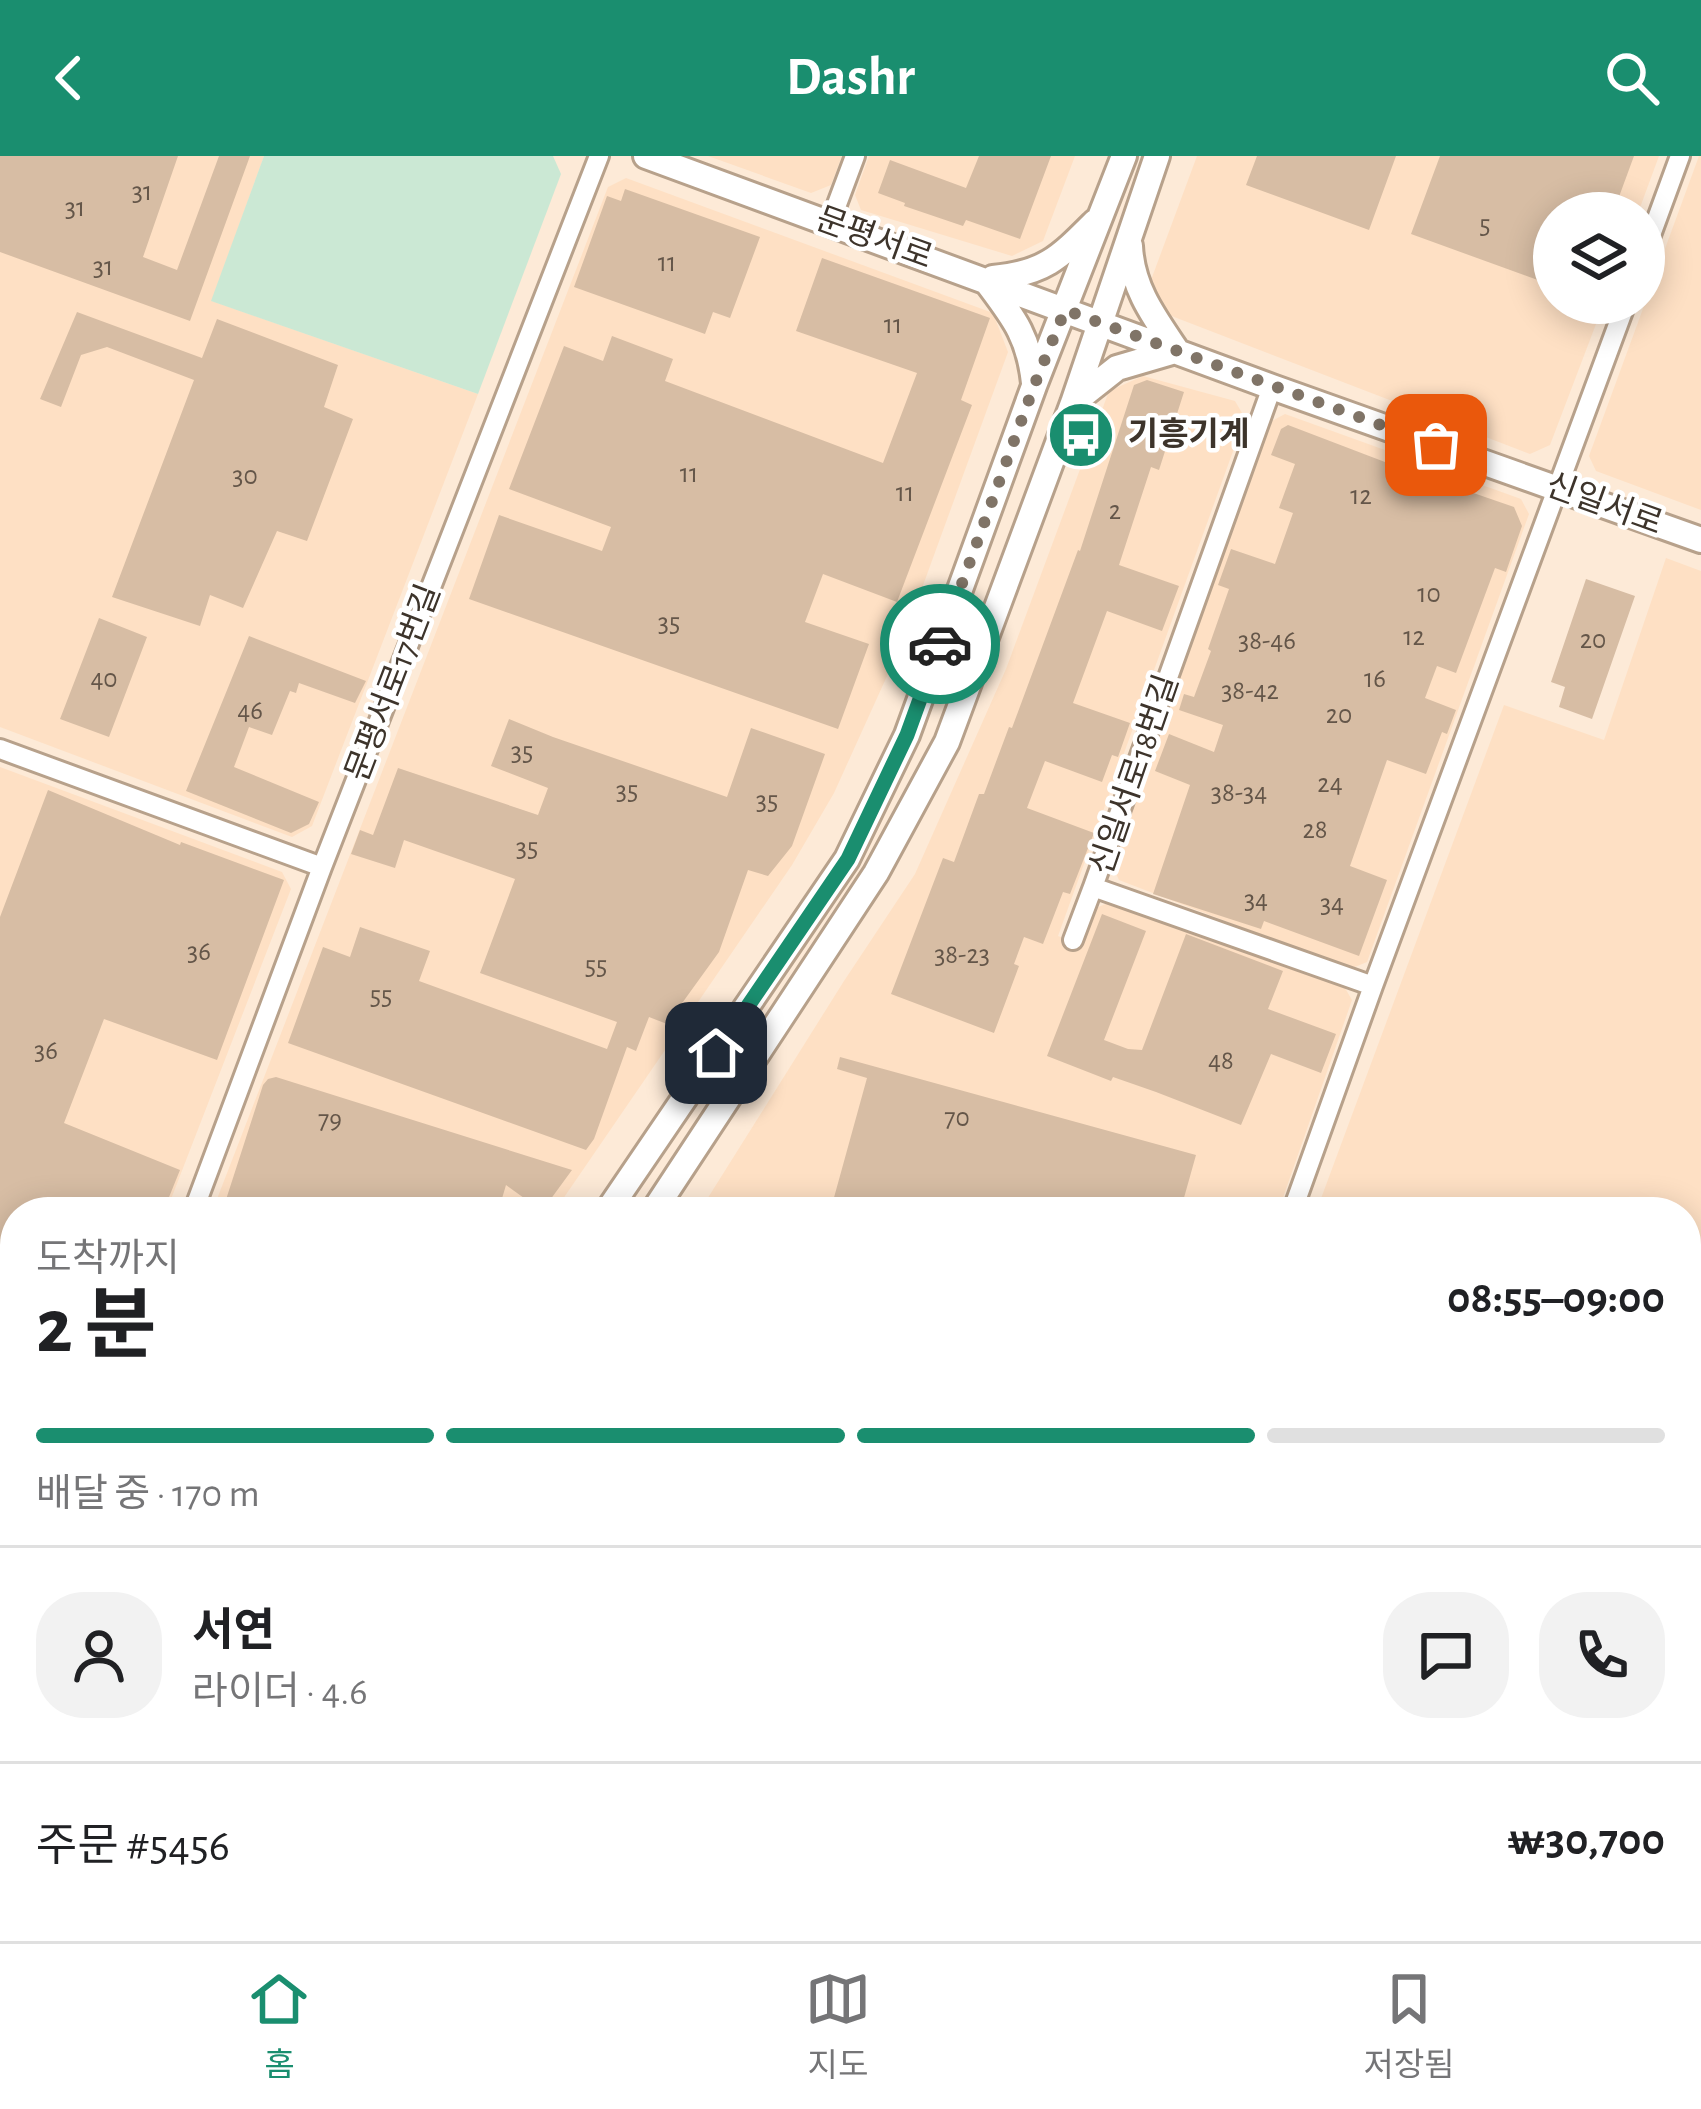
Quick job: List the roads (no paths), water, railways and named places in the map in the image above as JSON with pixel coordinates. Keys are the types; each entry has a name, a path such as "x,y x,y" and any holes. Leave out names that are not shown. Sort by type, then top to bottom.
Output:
{"main road":[{"name":"문평서로","path":"646,156 1100,323"},
{"path":"617,1197 848,859 907,735 1124,156"},
{"path":"663,1197 876,873 947,742 1157,156"},
{"path":"984,279 1025,275 1049,264 1103,214"},
{"path":"1072,403 1117,368 1177,351 1142,299 1131,269 1129,231"},
{"path":"984,279 1022,331 1034,386"},
{"name":"신일서로","path":"1100,323 1701,540"}],"street":[{"name":"문평서로17번길","path":"199,1197 598,156"},
{"path":"830,223 855,156"},
{"path":"1665,197 1680,156"},
{"path":"1297,1197 1618,324"},
{"name":"신일서로18번길","path":"1272,387 1093,887 1372,986"},
{"path":"0,749 322,867"},
{"path":"1073,940 1093,887"}],"place":[{"name":"기흥기계","path":"1081,435"}]}
